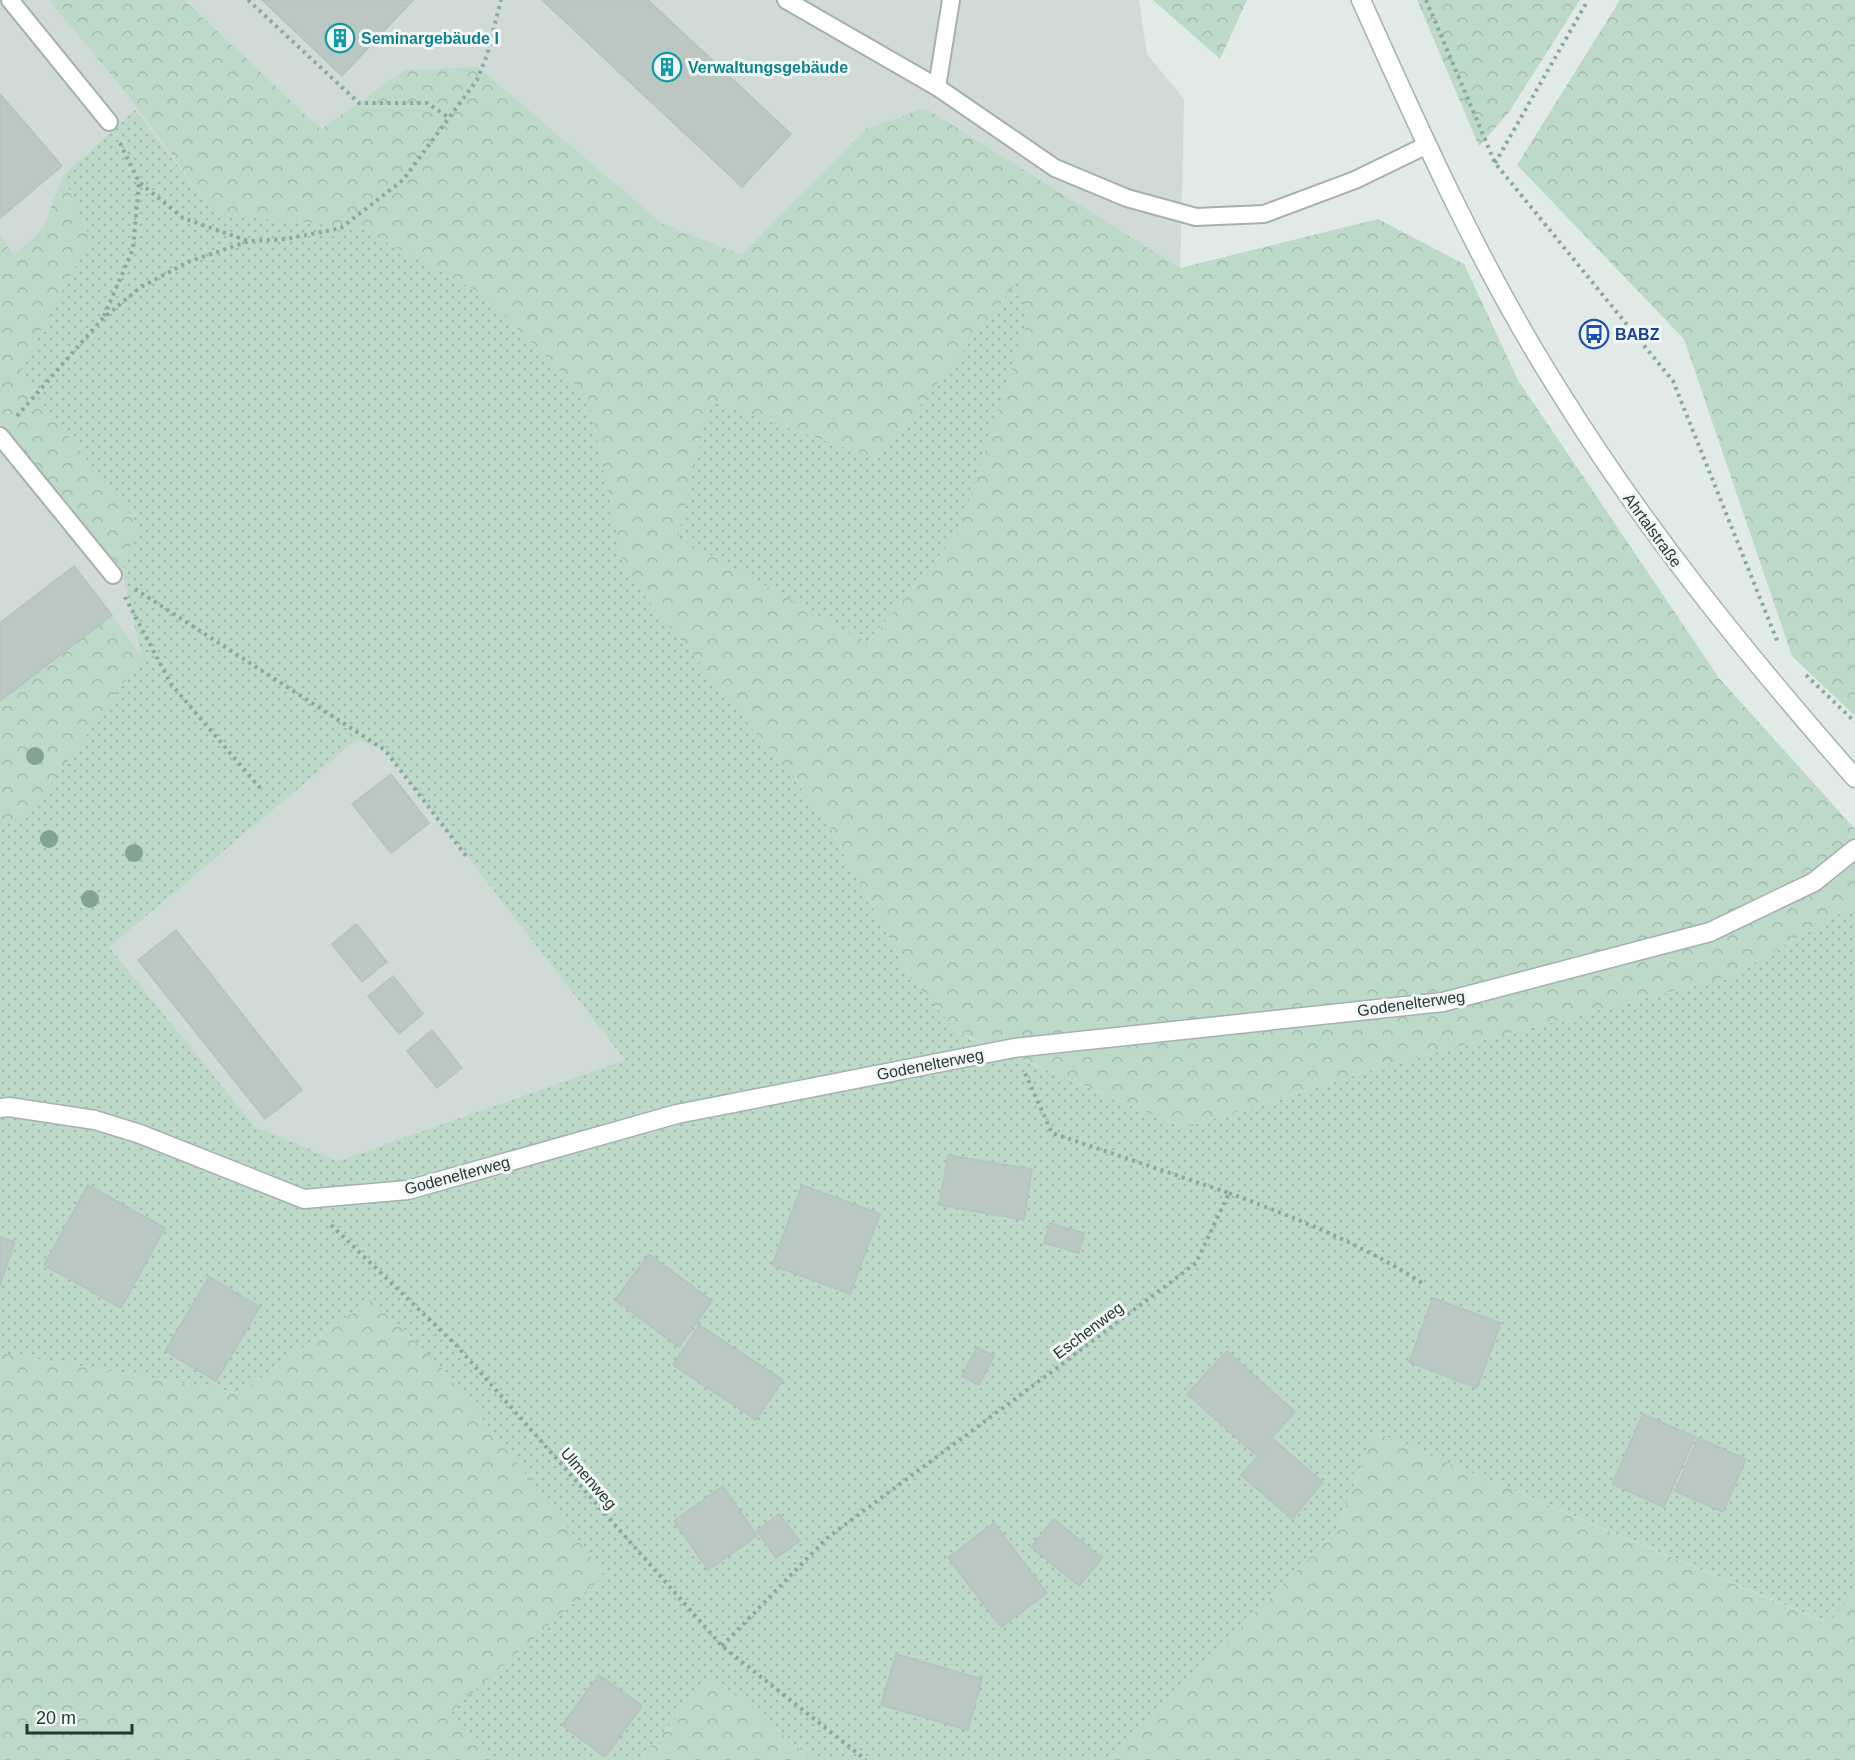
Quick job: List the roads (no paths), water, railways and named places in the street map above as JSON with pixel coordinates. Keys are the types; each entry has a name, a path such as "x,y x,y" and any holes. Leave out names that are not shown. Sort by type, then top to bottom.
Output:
{"street":[{"name":"Ahrtalstraße","path":"1360,0 1427,145 1484,260 1555,386 1620,484 1685,574 1786,699 1855,778"},
{"name":"Godenelterweg","path":"0,1108 9,1107 95,1120 140,1134 304,1200 408,1190 677,1114 1014,1047 1443,1002 1710,932 1814,882 1855,849"}],"lane":[{"path":"9,0 109,122"},
{"path":"786,0 937,87 1055,168 1127,198 1196,218 1264,214 1354,180 1427,145"},
{"path":"937,87 951,0"},
{"path":"0,436 113,575"}],"place":[{"name":"Seminargebäude I","path":"340,38"},
{"name":"Verwaltungsgebäude","path":"667,67"},
{"name":"BABZ","path":"1594,334"}]}
